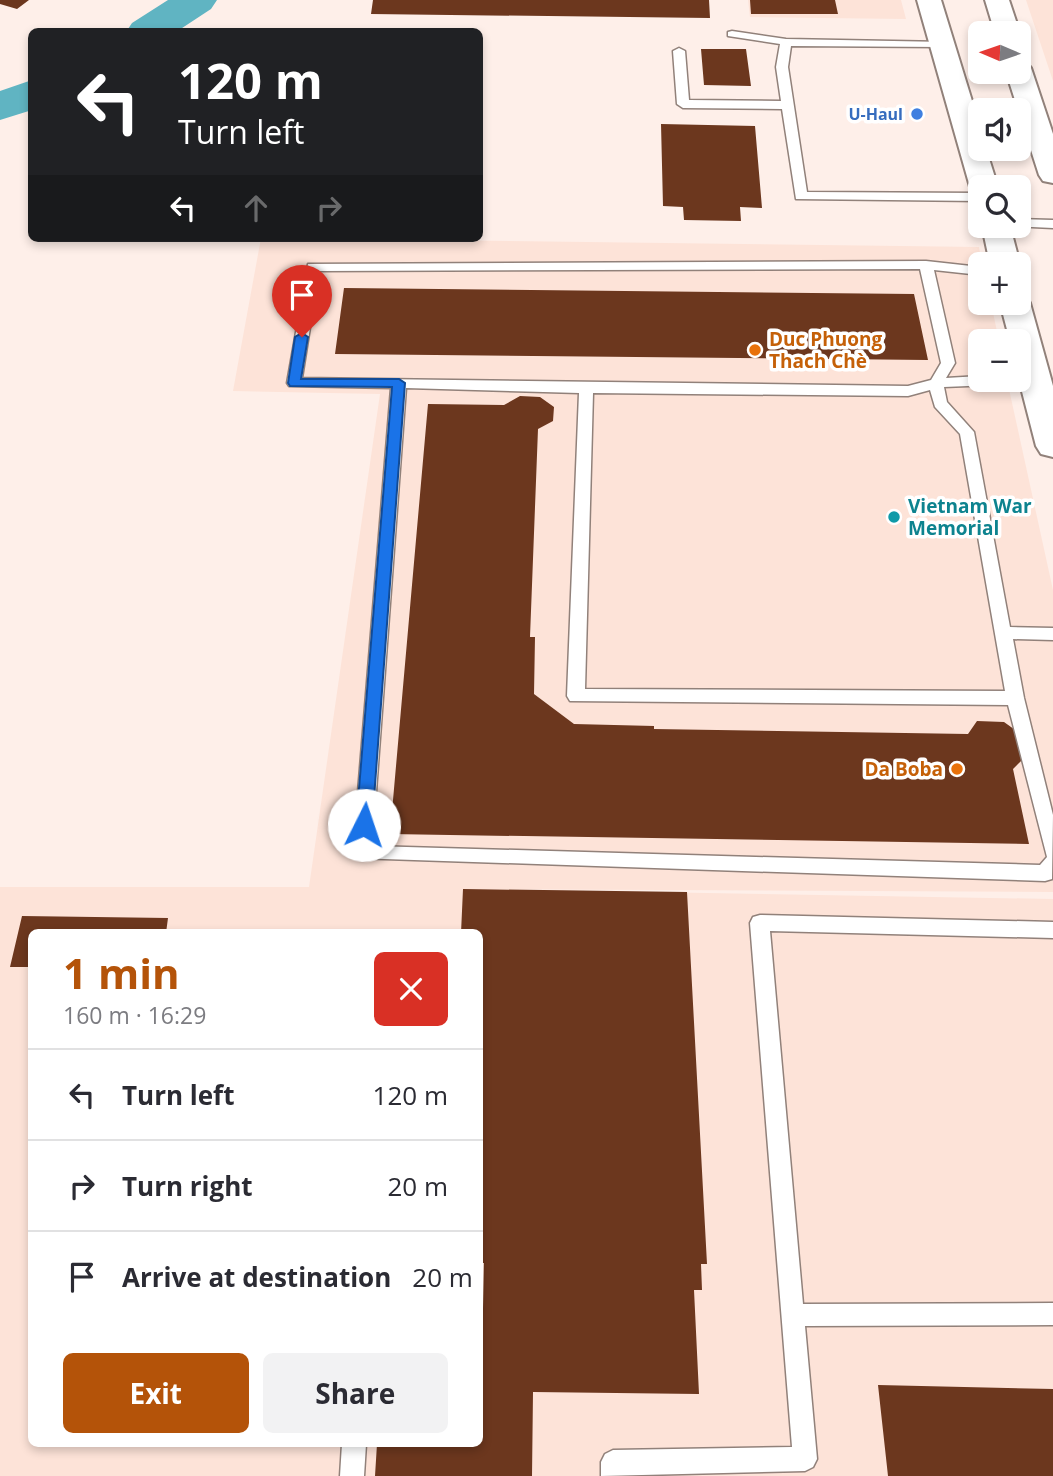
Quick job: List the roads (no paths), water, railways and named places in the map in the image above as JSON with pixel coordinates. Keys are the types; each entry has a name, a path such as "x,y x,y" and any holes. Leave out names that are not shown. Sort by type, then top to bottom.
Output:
{"main road":[{"path":"929,0 980,175"},
{"path":"997,0 1003,21"},
{"path":"1023,84 1053,175"},
{"path":"1031,388 1053,446"}],"lane":[{"path":"732,34 786,42 942,44"},
{"path":"786,42 782,67 801,196 968,197"},
{"path":"679,51 683,104 788,105"},
{"path":"1031,223 1053,224"},
{"path":"926,265 948,363 936,383 940,404 967,432 1015,698 1053,852"},
{"path":"968,270 926,265 313,267 294,383 908,391 936,383 968,381"},
{"path":"399,383 362,853 1045,873 1053,863"},
{"path":"586,388 576,696 1015,698"},
{"path":"1002,632 1053,634"},
{"path":"613,1476 613,1462 754,1469 805,1459 760,923 1053,930"},
{"path":"794,1315 1053,1314"},
{"path":"352,1476 354,1447"}],"waterway":[{"path":"153,28 196,0"},
{"path":"0,107 28,95"}],"place":[{"name":"U-Haul","path":"917,114"},
{"name":"Duc Phuong Thach Chè","path":"755,350"},
{"name":"Vietnam War Memorial","path":"894,517"},
{"name":"Da Boba","path":"957,769"}]}
